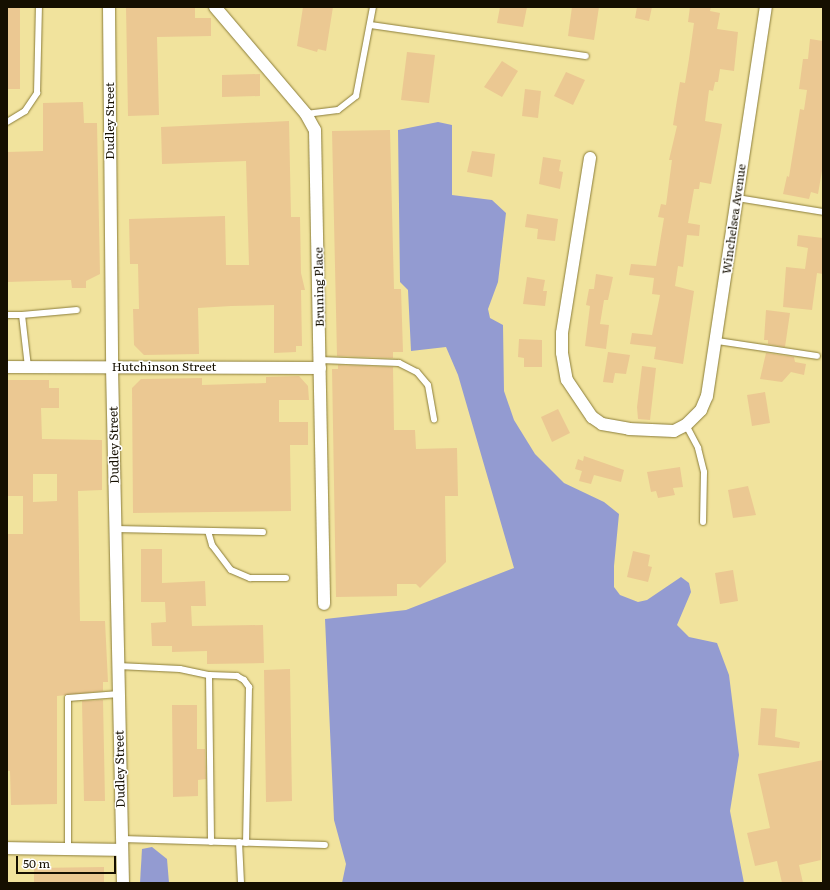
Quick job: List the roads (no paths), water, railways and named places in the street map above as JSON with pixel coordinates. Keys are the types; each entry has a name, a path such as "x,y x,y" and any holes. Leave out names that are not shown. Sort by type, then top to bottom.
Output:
{"street":[{"name":"Dudley Street","path":"109,7 112,367 122,883"},
{"name":"Bruning Place","path":"215,7 306,114 315,130 317,148 324,604"},
{"name":"Winchelsea Avenue","path":"686,425 702,410 707,396 717,341 766,7"},
{"path":"590,158 562,333 562,353 567,380 592,418 602,424 662,432 674,431 686,425"},
{"name":"Hutchinson Street","path":"7,367 320,364"},
{"path":"7,848 68,849 122,844"}],"lane":[{"path":"7,122 25,111 37,92 39,7"},
{"path":"306,114 338,110 356,96 373,7"},
{"path":"370,25 586,56"},
{"path":"737,198 823,212"},
{"path":"7,315 77,310"},
{"path":"22,315 28,367"},
{"path":"717,341 817,356"},
{"path":"320,364 399,363 417,372 428,386 434,419"},
{"path":"686,425 698,448 704,472 703,522"},
{"path":"115,529 263,532"},
{"path":"208,531 212,545 231,570 250,578 286,578"},
{"path":"118,666 180,669 209,675 237,676 249,687 246,843"},
{"path":"209,675 211,842"},
{"path":"68,849 68,698 119,694"},
{"path":"239,842 241,883"},
{"path":"122,844 239,842 325,845"}]}
